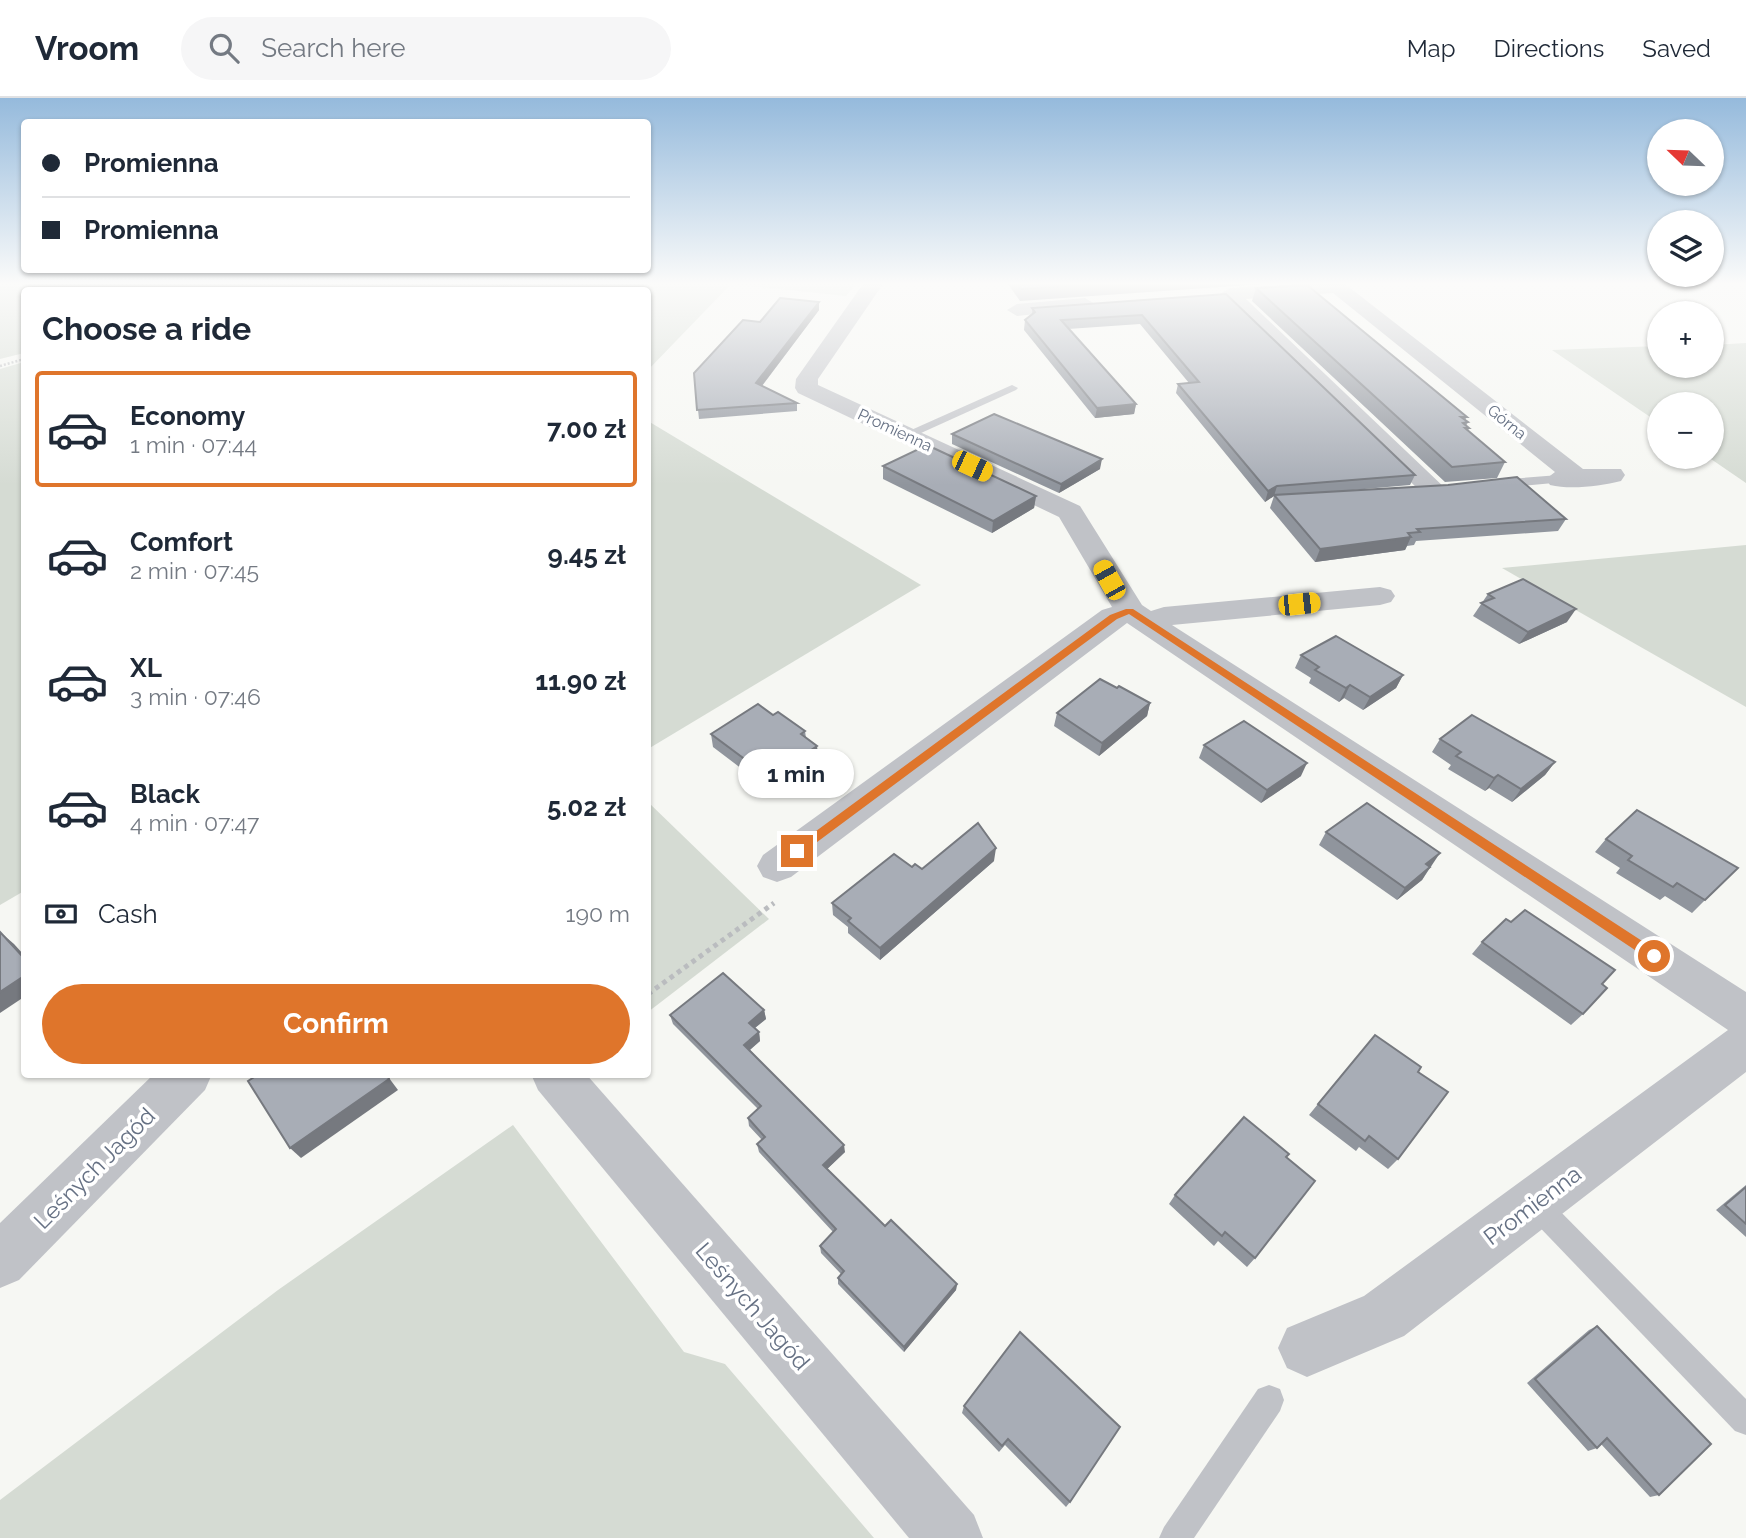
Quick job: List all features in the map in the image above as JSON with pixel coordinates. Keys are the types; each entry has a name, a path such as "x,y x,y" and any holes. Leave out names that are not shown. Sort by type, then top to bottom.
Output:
{"street":[{"name":"Promienna","path":"827,351 805,384 812,392 1070,512 1140,618 1746,1017"},
{"path":"1290,351 1433,489"},
{"name":"Górna","path":"1414,351 1568,478"},
{"path":"1568,478 1612,475"},
{"path":"777,866 1114,617 1140,618 1380,596"},
{"name":"Promienna","path":"1307,1348 1384,1316 1746,1044"},
{"name":"Leśnych Jagód","path":"558,1078 951,1538"},
{"name":"Leśnych Jagód","path":"0,1261 173,1081"}],"lane":[{"path":"906,435 1012,388"},
{"path":"1484,485 1568,478"},
{"path":"1535,1204 1746,1420"},
{"path":"1175,1538 1269,1399"}],"path":[{"path":"0,366 21,360"},
{"path":"651,992 752,918"}],"shaded area":[{"path":"0,351 21,351 21,354 0,359"},
{"path":"651,351 666,351 651,367"},
{"path":"1554,351 1647,351 1647,378 1724,378 1724,351 1746,351 1746,483 1724,468 1724,392 1647,392 1647,415"},
{"path":"21,363 21,893 0,905 0,369"},
{"path":"651,423 921,585 651,747"},
{"path":"1746,545 1746,707 1502,568"},
{"path":"651,805 769,919 651,1010"},
{"path":"513,1125 684,1352 725,1364 874,1538 0,1538 0,1500 278,1290"}],"building":[{"path":"714,351 781,351 756,383 797,403 697,410 694,373"},
{"path":"1051,351 1089,351 1136,404 1097,408"},
{"path":"1173,351 1286,351 1415,475 1277,486 1268,491 1178,384 1199,382"},
{"path":"1325,351 1387,351 1467,417 1461,417 1468,422 1463,423 1469,428 1465,428 1505,462 1452,467"},
{"path":"994,414 1102,459 1061,484 952,434"},
{"path":"927,445 1036,496 993,521 883,466"},
{"path":"1517,477 1566,519 1417,529 1420,532 1408,533 1411,537 1320,549 1274,495 1448,485"},
{"path":"1523,579 1576,609 1528,632 1481,603 1494,598 1488,594"},
{"path":"1336,636 1403,675 1370,697 1350,685 1346,688 1315,670 1319,667 1301,655"},
{"path":"1100,679 1150,703 1102,743 1057,713"},
{"path":"758,704 773,715 778,712 805,731 801,734 817,746 770,778 711,734"},
{"path":"1472,715 1555,762 1521,789 1498,775 1494,778 1456,756 1461,752 1440,739"},
{"path":"1244,721 1307,763 1267,790 1204,745"},
{"path":"1367,803 1440,853 1426,864 1430,867 1405,888 1326,832"},
{"path":"1637,810 1738,868 1705,900 1677,883 1673,887 1628,860 1632,856 1606,839"},
{"path":"978,823 996,848 880,948 848,921 851,918 832,903 894,854 912,867 915,864 922,869"},
{"path":"1525,910 1615,970 1602,984 1607,988 1583,1014 1482,942 1506,919 1511,922"},
{"path":"0,932 21,955 21,978 0,992"},
{"path":"723,973 764,1010 749,1023 759,1032 744,1045 844,1145 823,1165 885,1226 891,1220 957,1284 904,1347 838,1278 844,1271 820,1246 836,1229 757,1144 765,1137 748,1118 761,1106 670,1015"},
{"path":"1375,1035 1421,1067 1418,1072 1448,1092 1398,1159 1369,1136 1365,1141 1318,1104"},
{"path":"253,1078 389,1079 290,1148 248,1081"},
{"path":"1244,1117 1289,1154 1286,1157 1315,1181 1255,1258 1225,1232 1222,1236 1175,1195"},
{"path":"1746,1187 1746,1224 1725,1205"},
{"path":"1597,1326 1711,1444 1659,1495 1607,1438 1597,1448 1535,1379"},
{"path":"1020,1332 1120,1427 1070,1502 1008,1439 1002,1446 964,1406"}],"route":[{"path":"797,851 1114,617 1130,611 1654,956"}]}
